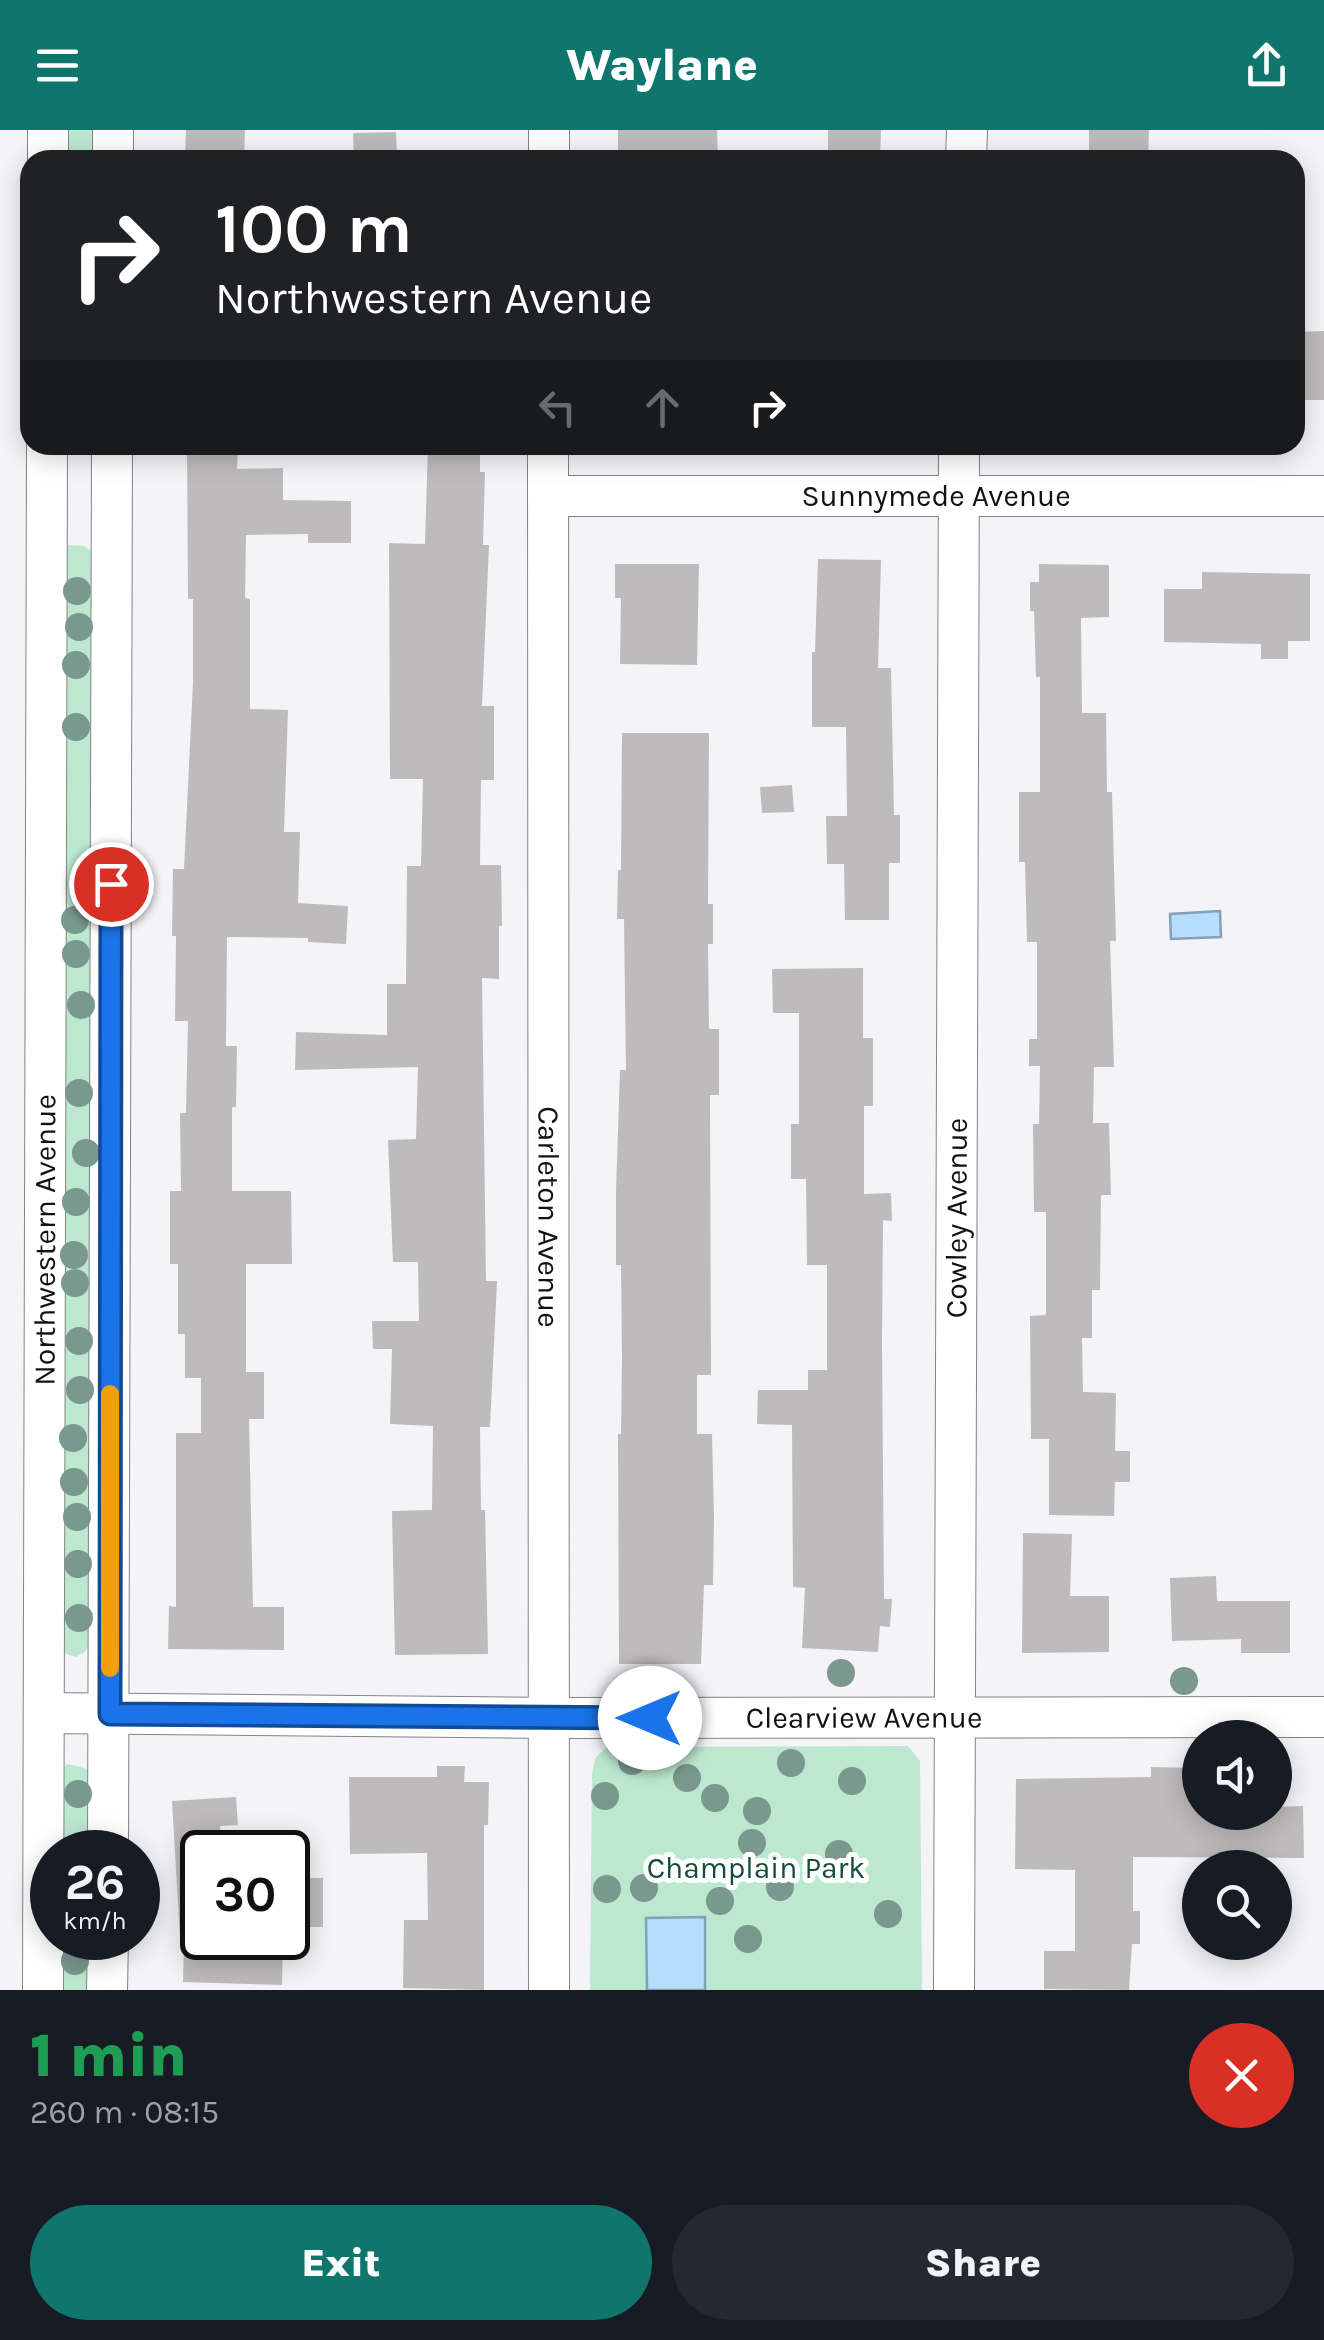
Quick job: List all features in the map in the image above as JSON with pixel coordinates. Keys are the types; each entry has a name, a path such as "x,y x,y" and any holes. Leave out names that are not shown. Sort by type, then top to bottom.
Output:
{"street":[{"name":"Northwestern Avenue","path":"43,1990 48,455"},
{"path":"108,1830 112,455"},
{"name":"Carleton Avenue","path":"548,455 548,1990"},
{"name":"Cowley Avenue","path":"954,1990 959,455"},
{"path":"47,489 111,489"},
{"name":"Sunnymede Avenue","path":"548,496 1324,496"},
{"name":"Clearview Avenue","path":"44,1714 1324,1718"},
{"path":"107,1990 108,1960"}],"green space":[{"path":"60,130 96,130 95,150 60,150"},
{"path":"67,545 84,546 94,553 91,1642 76,1657 66,1654 57,1643 59,554"},
{"name":"Champlain Park","path":"908,1746 920,1761 922,1990 590,1990 592,1774 595,1758 607,1747"},
{"path":"68,1764 84,1768 95,1777 94,1830 55,1830 55,1776"},
{"path":"55,1960 93,1960 93,1990 55,1990"}],"water":[{"path":"1220,911 1221,937 1171,939 1170,914"},
{"path":"705,1917 705,1990 647,1990 646,1918"}],"building":[{"path":"186,130 245,130 244,150 185,150"},
{"path":"618,130 717,130 718,150 618,150"},
{"path":"828,130 881,130 880,150 828,150"},
{"path":"1089,130 1149,130 1148,150 1089,150"},
{"path":"396,132 397,150 354,150 353,133"},
{"path":"1324,331 1324,400 1305,400 1305,332"},
{"path":"187,455 238,455 237,469 283,468 283,500 351,501 351,543 308,543 308,534 246,535 250,709 288,710 284,832 300,832 298,903 348,906 346,944 308,942 308,938 227,937 226,1046 237,1046 232,1191 291,1191 292,1264 246,1264 246,1372 264,1372 264,1419 249,1419 253,1607 284,1607 284,1650 168,1649 169,1606 176,1607 176,1433 201,1433 201,1378 185,1378 185,1334 178,1334 178,1264 170,1264 170,1191 181,1191 180,1113 186,1113 188,1021 175,1021 176,936 172,936 173,869 184,869 193,682 193,599 188,599"},
{"path":"428,455 480,455 480,472 485,472 483,545 489,545 482,706 494,706 494,780 481,780 480,865 501,865 502,926 499,979 482,978 486,1281 497,1281 490,1427 480,1427 488,1654 395,1655 392,1511 432,1510 433,1426 390,1424 392,1349 373,1349 372,1321 419,1321 418,1262 393,1262 388,1140 416,1139 418,1067 295,1070 296,1032 387,1035 387,984 406,984 407,866 421,866 423,779 390,779 389,543 425,544"},
{"path":"818,559 881,560 878,668 891,668 894,815 900,815 900,863 889,863 889,920 845,920 844,864 827,864 826,816 847,816 846,727 812,727"},
{"path":"615,564 699,564 697,665 620,664 621,598 615,598"},
{"path":"1039,564 1109,565 1109,617 1081,618 1082,713 1106,713 1116,941 1110,941 1114,1067 1094,1067 1093,1123 1109,1123 1111,1195 1101,1195 1100,1290 1092,1290 1092,1338 1082,1338 1083,1392 1116,1393 1115,1451 1130,1451 1130,1482 1115,1482 1114,1516 1049,1515 1049,1439 1031,1439 1030,1316 1046,1315 1046,1212 1034,1212 1033,1124 1039,1124 1040,1066 1029,1066 1029,1039 1037,1039 1037,942 1027,942 1025,862 1019,862 1019,792 1040,792 1040,677 1036,677 1034,611 1030,611 1030,582 1039,582"},
{"path":"1202,572 1310,574 1310,641 1288,641 1288,659 1261,659 1261,644 1164,642 1164,589 1202,589"},
{"path":"622,733 709,733 708,904 713,904 713,944 708,944 709,1029 719,1029 719,1095 710,1095 711,1375 697,1375 697,1434 712,1434 714,1516 713,1585 704,1585 701,1664 619,1664 618,1434 622,1357 616,1191 620,1070 626,1070 624,919 617,919"},
{"path":"792,785 794,812 762,813 760,787"},
{"path":"863,968 863,1038 873,1038 873,1106 864,1106 864,1194 891,1193 892,1221 883,1220 882,1342 884,1599 892,1599 890,1627 880,1626 878,1652 802,1648 805,1588 793,1587 792,1425 757,1424 758,1390 808,1390 808,1370 827,1370 827,1265 807,1265 806,1179 791,1179 791,1124 799,1124 799,1013 773,1013 772,969"},
{"path":"1023,1533 1072,1534 1070,1596 1109,1596 1109,1652 1022,1653"},
{"path":"1216,1576 1217,1601 1290,1601 1290,1653 1241,1653 1241,1639 1172,1641 1170,1578"},
{"path":"437,1766 465,1766 464,1782 489,1782 488,1825 484,1825 484,1990 403,1988 404,1920 428,1920 427,1853 350,1854 349,1777 437,1777"},
{"path":"1151,1767 1182,1768 1182,1830 1292,1830 1292,1806 1303,1806 1304,1858 1292,1858 1292,1850 1182,1850 1182,1857 1133,1857 1133,1911 1140,1911 1140,1944 1132,1944 1129,1990 1044,1989 1044,1951 1075,1951 1075,1870 1015,1869 1016,1779 1151,1777"},
{"path":"236,1797 238,1825 220,1826 220,1830 180,1830 180,1937 172,1801"},
{"path":"310,1878 323,1878 323,1927 310,1927"},
{"path":"184,1960 283,1960 282,1985 183,1982"}],"slow traffic":[{"path":"110,1394 110,1668"}],"route":[{"path":"111,884 110,1714 650,1718"}]}
